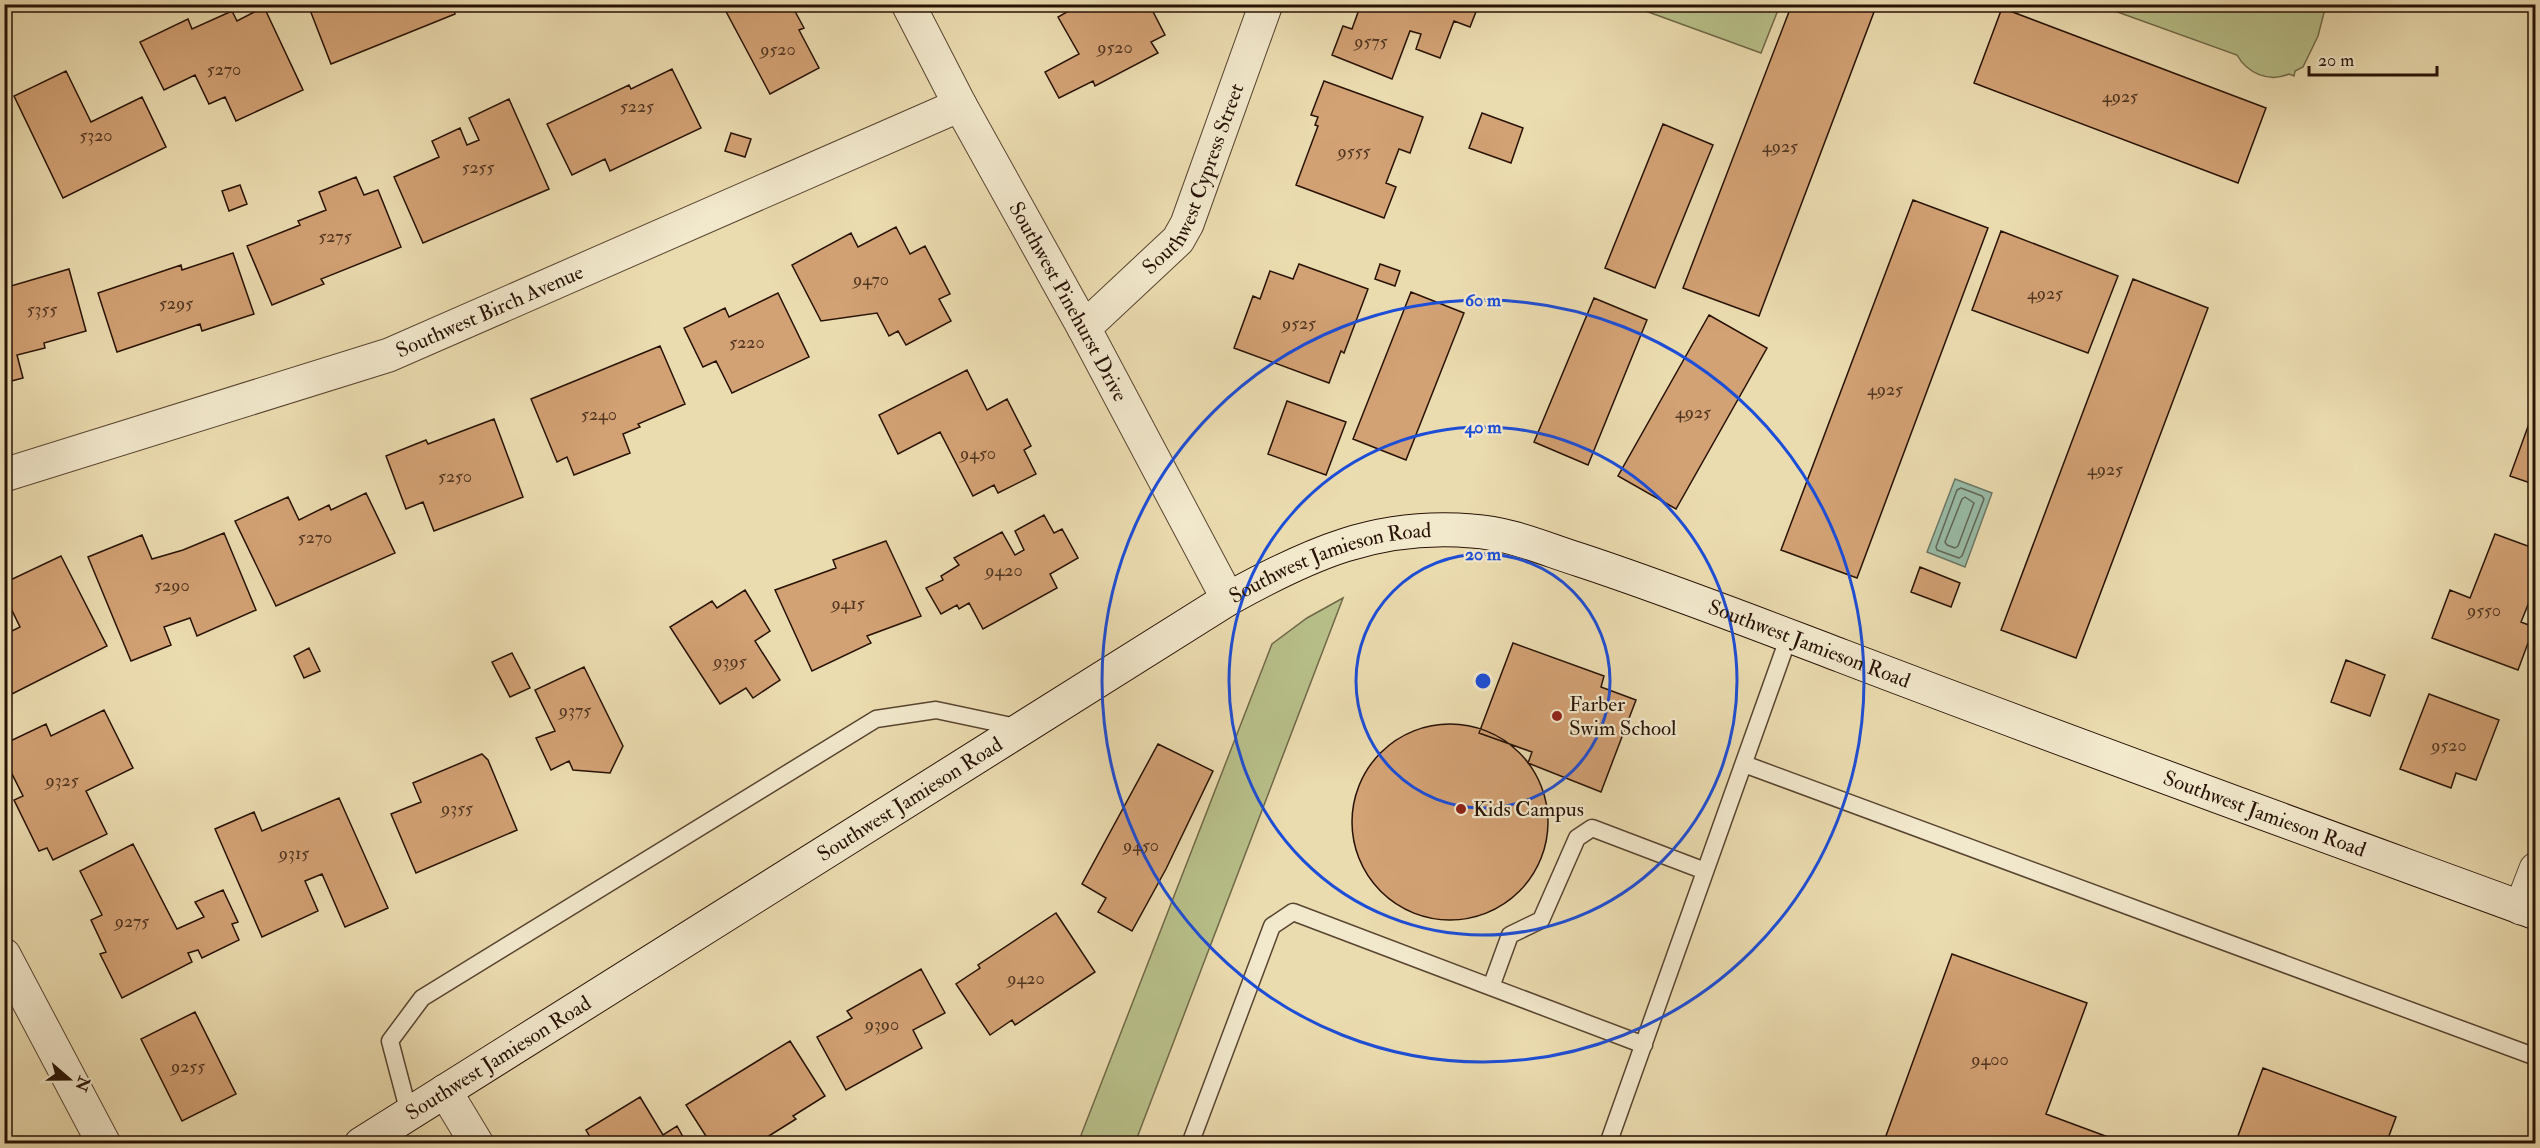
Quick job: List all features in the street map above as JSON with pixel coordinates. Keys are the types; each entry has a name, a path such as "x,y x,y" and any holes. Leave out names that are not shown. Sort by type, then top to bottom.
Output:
{"street":[{"name":"Southwest Pinehurst Drive","path":"908,4 960,105 1084,328 1228,598"},
{"name":"Southwest Cypress Street","path":"1084,328 1178,240 1187,224 1266,4"},
{"name":"Southwest Birch Avenue","path":"4,475 389,355 960,105"},
{"name":"Southwest Jamieson Road","path":"361,1143 1228,598 1305,558 1384,534 1438,530 1476,531 1513,538 1789,636 2083,749 2528,910"},
{"path":"2528,910 2535,869"},
{"path":"4,955 104,1143"},
{"path":"445,1091 477,1143"}],"lane":[{"path":"1608,1143 1789,636"},
{"path":"409,1113 390,1041 422,998 876,719 936,710 1022,728"},
{"path":"1744,764 2535,1058"},
{"path":"1491,987 1510,935 1541,920 1577,838 1592,828 1706,870"},
{"path":"1190,1143 1272,926 1293,912 1644,1045"}],"green space":[{"path":"1629,5 1780,5 1761,53"},
{"path":"2098,5 2326,5 2318,36 2303,67 2295,71 2294,76 2289,74 2281,77 2266,77 2247,67 2237,55"},
{"path":"1343,598 1135,1143 1078,1143 1272,644 1307,618"}],"water":[{"path":"1955,479 1992,493 1965,567 1927,552"}],"building":[{"path":"325,4 452,4 455,14 331,64 310,10"},
{"path":"722,4 791,4 804,28 799,30 819,68 770,94"},
{"path":"1075,4 1149,4 1165,35 1151,42 1158,53 1095,86 1093,81 1059,98 1045,72 1079,54 1058,17 1076,7"},
{"path":"1361,4 1479,4 1470,27 1454,21 1440,58 1416,49 1421,34 1410,31 1392,79 1332,55 1343,26 1352,29"},
{"path":"1792,4 1877,4 1759,316 1683,288"},
{"path":"264,7 303,90 236,121 225,97 209,104 195,75 164,90 140,42 188,19 192,29 232,11 237,21"},
{"path":"2002,8 2266,108 2238,183 1974,83"},
{"path":"672,69 701,128 610,171 605,159 572,175 547,124 629,85 631,89"},
{"path":"66,71 91,122 142,97 166,147 63,198 14,96"},
{"path":"1324,81 1423,117 1410,153 1399,149 1386,183 1396,187 1384,218 1296,185 1318,126 1315,125 1318,117 1311,115"},
{"path":"509,99 549,189 423,243 394,177 439,157 432,141 460,128 467,145 479,140 469,118"},
{"path":"1482,113 1523,128 1511,163 1469,148"},
{"path":"1663,124 1713,145 1655,288 1605,268"},
{"path":"731,133 751,139 745,157 725,151"},
{"path":"356,177 364,195 378,190 401,247 321,279 324,284 272,305 247,246 300,225 298,221 326,210 319,192"},
{"path":"240,185 247,204 229,211 222,191"},
{"path":"1913,200 1988,228 1857,578 1781,550"},
{"path":"896,227 910,254 925,246 950,294 939,299 951,321 906,345 898,331 889,336 877,313 821,321 792,265 851,233 858,247"},
{"path":"2001,231 2118,276 2088,353 1972,310"},
{"path":"233,253 254,314 202,331 200,324 117,352 98,293 181,265 182,270"},
{"path":"1299,264 1368,289 1344,353 1341,351 1329,383 1234,348 1253,296 1260,299 1270,271 1293,279"},
{"path":"1380,264 1400,271 1395,286 1375,279"},
{"path":"69,269 86,331 44,343 45,348 17,355 23,378 4,383 4,288"},
{"path":"2133,279 2208,308 2076,658 2001,630"},
{"path":"1411,292 1464,313 1406,460 1353,439"},
{"path":"778,293 809,357 732,393 716,361 703,367 684,328 725,308 729,317"},
{"path":"1594,298 1647,320 1588,465 1534,442"},
{"path":"1709,315 1767,348 1676,509 1618,476"},
{"path":"660,346 685,404 638,424 640,427 623,434 630,453 574,475 567,457 557,462 531,399"},
{"path":"967,370 987,410 1007,399 1031,446 1024,450 1036,474 998,493 994,485 973,496 940,432 898,454 879,415"},
{"path":"1287,401 1346,422 1326,475 1268,454"},
{"path":"2534,410 2536,411 2536,485 2510,476"},
{"path":"494,419 523,497 434,531 423,502 406,509 386,456 426,440 428,444"},
{"path":"366,493 395,553 276,606 235,521 288,497 299,520 329,505 331,510"},
{"path":"1044,515 1054,533 1062,529 1078,558 1050,574 1057,588 983,629 969,603 959,609 957,605 941,614 926,588 943,580 941,576 959,565 954,558 1002,532 1015,555 1024,550 1015,531"},
{"path":"224,533 256,610 197,636 190,618 164,627 171,645 131,661 88,557 142,535 152,559 183,550"},
{"path":"2495,534 2536,549 2536,585 2521,622 2534,627 2518,670 2432,638 2450,590 2470,598"},
{"path":"886,541 921,616 867,636 871,643 812,671 775,590 836,568 833,560"},
{"path":"61,556 107,646 4,698 4,635 20,627 4,594 4,583"},
{"path":"1920,567 1960,583 1951,607 1911,592"},
{"path":"745,590 770,631 755,641 780,680 753,698 746,688 720,704 670,627 712,601 717,608"},
{"name":"Farber Swim School","path":"1513,643 1604,676 1601,687 1636,700 1601,792 1528,763 1532,752 1479,733"},
{"path":"309,648 320,671 304,678 294,656"},
{"path":"512,653 530,688 510,697 492,662"},
{"path":"2346,660 2385,675 2370,716 2331,702"},
{"path":"584,667 623,746 610,773 573,770 569,761 551,770 536,738 555,731 535,690"},
{"path":"2429,694 2499,720 2476,780 2456,773 2451,788 2400,769"},
{"path":"104,710 133,768 86,791 107,834 53,860 47,848 39,851 14,800 23,796 4,758 4,744 46,724 51,736"},
{"name":"Kids Campus","path":"1440,724 1460,724 1496,735 1505,740 1526,760 1541,784 1548,812 1548,832 1541,860 1532,877 1512,898 1496,909 1479,916 1460,920 1440,920 1412,913 1395,904 1368,877 1356,851 1352,832 1352,812 1359,784 1368,767 1395,740 1421,728"},
{"path":"1158,744 1213,771 1166,869 1132,931 1098,912 1106,898 1082,884"},
{"path":"482,754 488,760 517,830 416,873 391,814 421,802 413,783"},
{"path":"339,798 388,908 345,927 322,874 305,881 318,911 262,937 215,829 254,812 262,831"},
{"path":"133,844 177,929 204,917 195,902 223,890 238,922 232,924 239,940 202,958 198,950 188,953 192,962 122,998 100,954 106,952 91,920 102,915 80,871"},
{"path":"1056,913 1095,972 1015,1025 1012,1020 990,1035 956,984 980,968 978,965"},
{"path":"1952,954 2087,1003 2046,1114 2127,1144 1883,1144"},
{"path":"921,969 945,1013 913,1030 922,1048 846,1090 817,1037 852,1018 847,1011"},
{"path":"195,1012 236,1094 182,1121 141,1039"},
{"path":"790,1041 825,1096 793,1116 796,1119 756,1144 711,1144 686,1105"},
{"path":"2263,1068 2396,1117 2386,1144 2235,1144"},
{"path":"640,1097 663,1135 677,1126 687,1144 594,1144 586,1130"}],"place":[{"name":"Farber Swim School","path":"1557,716"},
{"name":"Kids Campus","path":"1461,809"}]}
